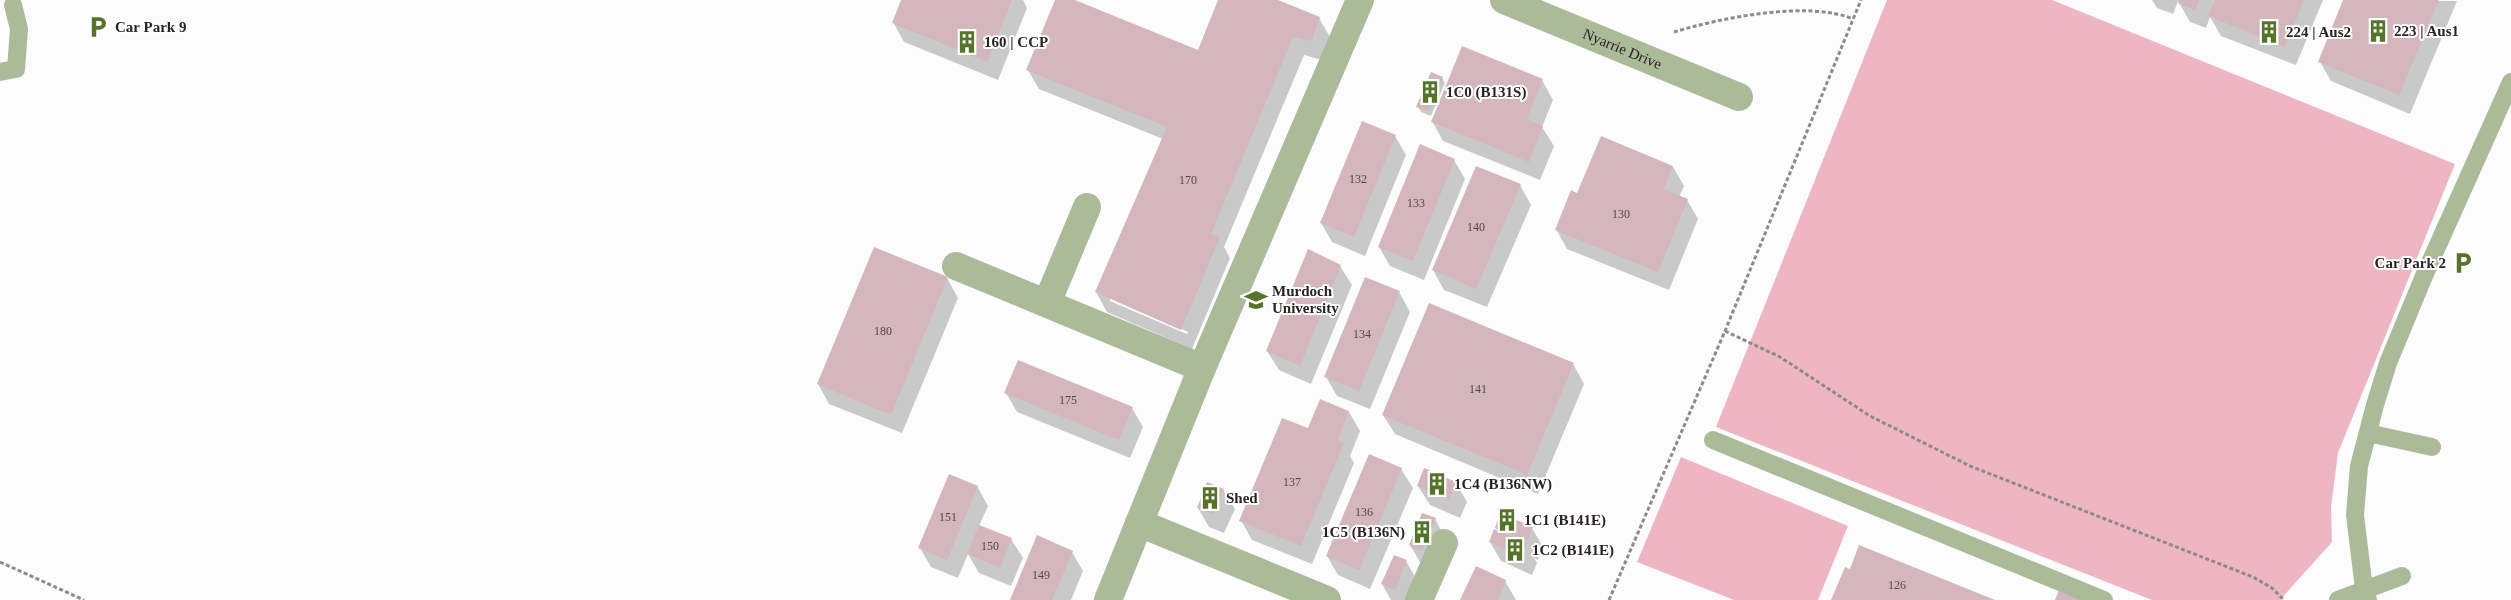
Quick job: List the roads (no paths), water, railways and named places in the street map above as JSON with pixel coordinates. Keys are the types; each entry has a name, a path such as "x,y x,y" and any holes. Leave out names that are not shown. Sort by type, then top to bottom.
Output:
{"street":[{"path":"1108,600 1202,368 1360,0"},
{"name":"Nyarrie Drive","path":"1513,2 1739,97"},
{"path":"1047,303 1087,206"},
{"path":"956,266 1202,368"},
{"path":"1139,524 1327,600"},
{"path":"1419,600 1444,543"}],"lane":[{"path":"0,72 16,69 19,29 13,5"},
{"path":"2366,595 2354,515 2358,466 2388,363 2424,276 2511,82"},
{"path":"2368,433 2432,447"},
{"path":"1713,440 2104,600"},
{"path":"2338,600 2366,595 2402,576"}],"place":[{"name":"Car Park 9","path":"98,27"},
{"name":"223 | Aus1","path":"2378,31"},
{"name":"224 | Aus2","path":"2269,32"},
{"name":"160 | CCP","path":"967,42"},
{"name":"1C0 (B131S)","path":"1430,92"},
{"name":"Car Park 2","path":"2463,263"},
{"name":"Murdoch University","path":"1256,300"},
{"name":"1C4 (B136NW)","path":"1437,484"},
{"name":"Shed","path":"1210,498"},
{"name":"1C1 (B141E)","path":"1507,520"},
{"name":"1C5 (B136N)","path":"1422,532"},
{"name":"1C2 (B141E)","path":"1515,550"}]}
